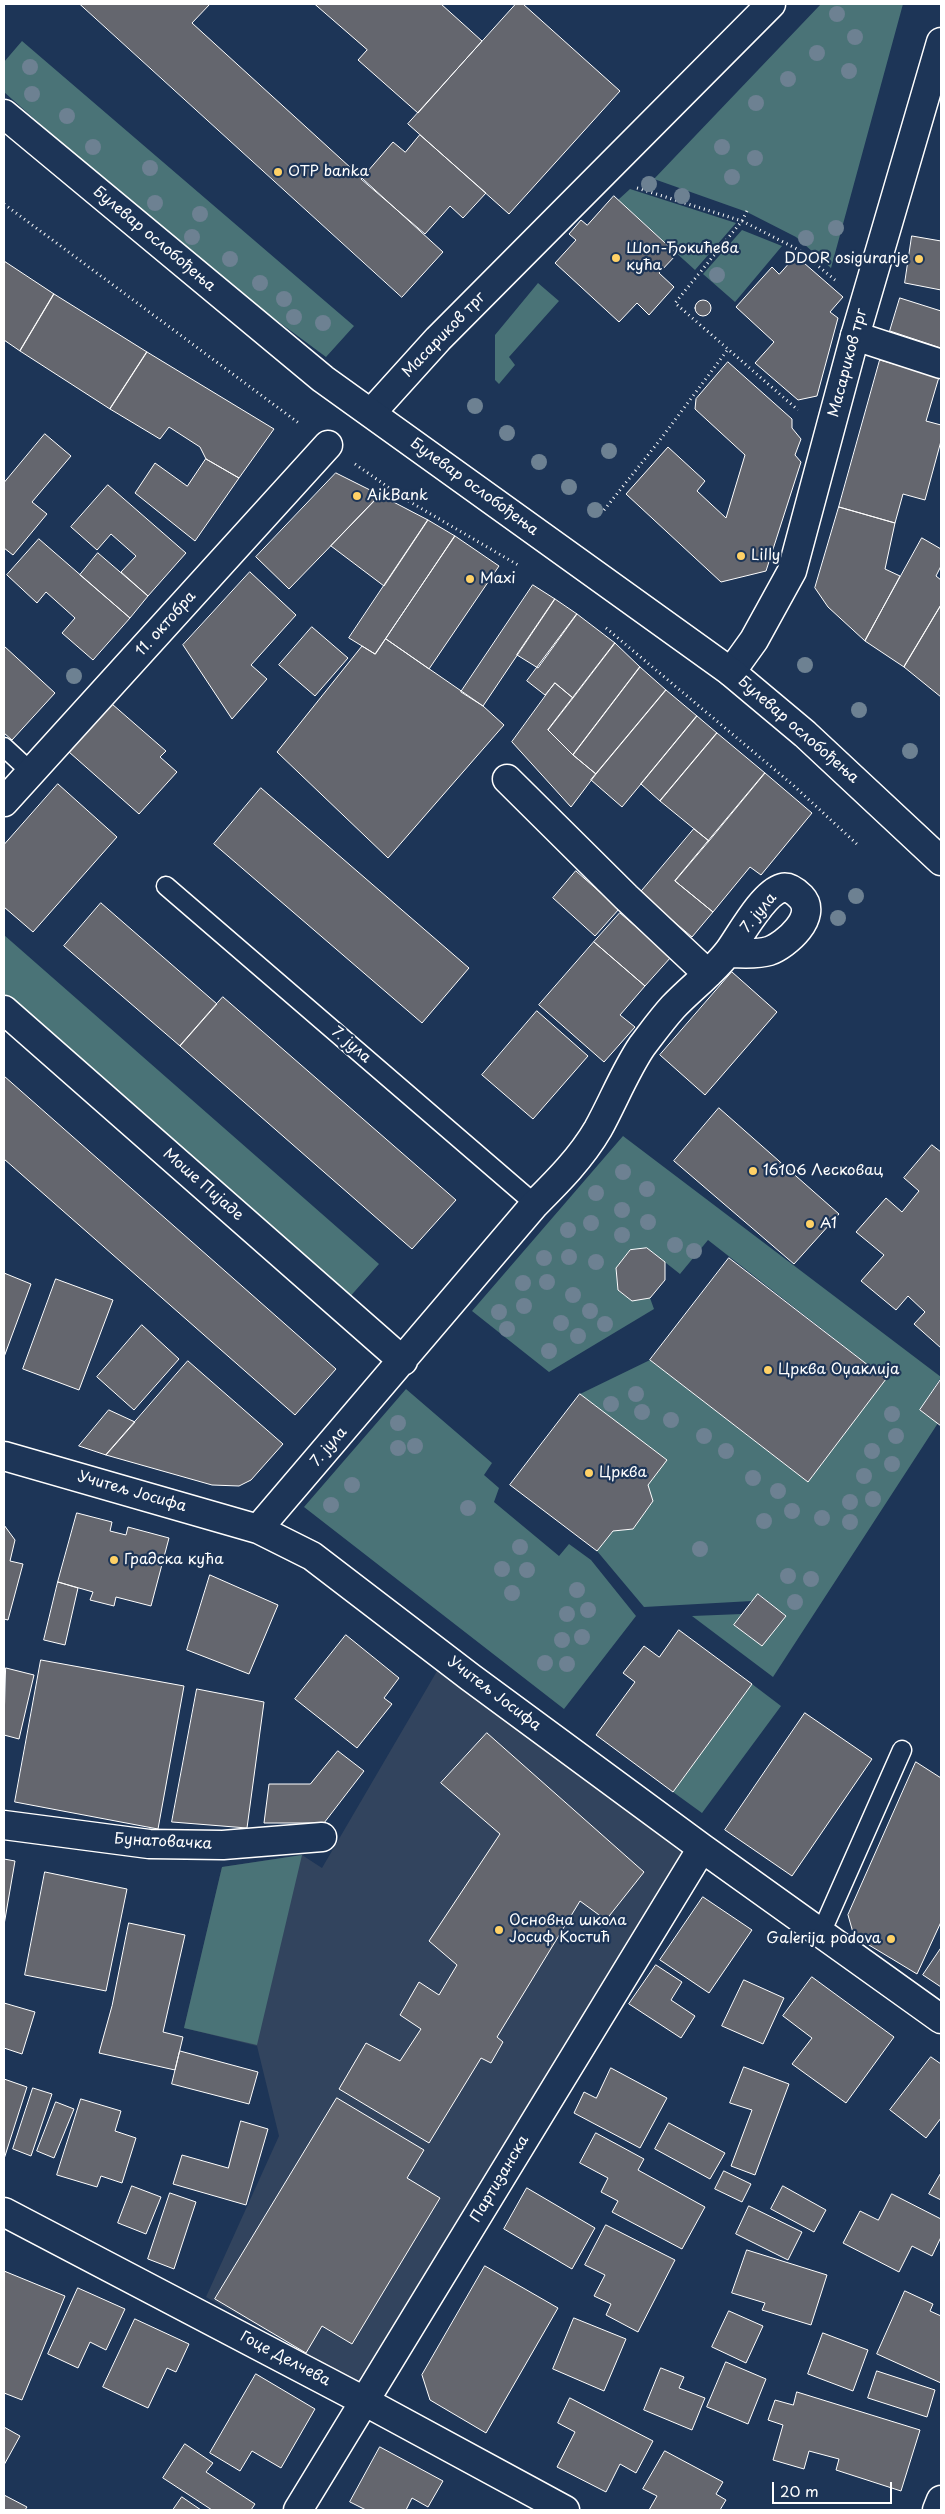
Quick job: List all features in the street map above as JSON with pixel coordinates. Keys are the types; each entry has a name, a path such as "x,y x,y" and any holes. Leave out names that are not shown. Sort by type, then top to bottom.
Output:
{"street":[{"name":"Масариков трг","path":"372,412 438,339 771,4"},
{"name":"Масариков трг","path":"731,672 754,640 792,571 855,336 941,42"},
{"name":"Булевар ослобођења","path":"4,114 310,368 731,672 819,746 941,862"},
{"name":"Масариков трг","path":"855,336 941,364"},
{"name":"11. октобра","path":"4,802 328,445"},
{"path":"507,779 626,897 708,974"},
{"name":"7. јула","path":"258,1529 535,1204 575,1163 597,1130 642,1047 672,1008 728,953"},
{"name":"Моше Пијаде","path":"4,1010 403,1361"},
{"name":"Учитељ Јосифа","path":"4,1456 258,1529 312,1556 477,1682 702,1848 941,2019"},
{"name":"Бунатовачка","path":"4,1825 149,1844 223,1845 322,1837"},
{"name":"Партизанска","path":"298,2510 702,1848"},
{"name":"Гоце Делчева","path":"4,2212 364,2401 565,2510"},
{"path":"937,2510 941,2500"}],"lane":[{"path":"4,747 31,772"},
{"name":"7. јула","path":"166,886 535,1204"},
{"path":"821,1933 902,1750"}],"path":[{"path":"605,170 626,184 742,221 799,250 864,305"},
{"path":"4,204 328,445 405,499 521,566"},
{"path":"747,212 742,221 675,303 729,348 828,438"},
{"path":"604,510 729,348"},
{"path":"605,627 794,785 859,846"}],"shaded area":[{"path":"440,1666 682,1853 360,2384 206,2297 279,2136 257,2046 184,2028 222,1867 302,1855 322,1868"}],"green space":[{"path":"821,4 903,4 831,268 796,237 747,212 654,179"},
{"path":"22,41 354,326 326,357 186,253 4,92 4,62"},
{"path":"630,189 736,223 695,270 618,200"},
{"path":"742,230 782,246 735,302 703,274"},
{"path":"538,283 559,301 509,357 515,365 499,384 495,380 495,335"},
{"path":"4,935 379,1264 347,1300 4,999"},
{"path":"623,1136 941,1377 920,1410 938,1423 773,1677 692,1616 742,1614 734,1625 762,1646 786,1616 759,1594 752,1601 644,1607 597,1551 613,1531 633,1529 653,1501 648,1485 666,1460 580,1394 650,1360 808,1482 886,1379 708,1240 680,1274 647,1248 630,1250 616,1268 618,1290 632,1301 650,1298 654,1309 549,1372 472,1311"},
{"path":"406,1389 492,1463 484,1475 499,1488 494,1502 559,1556 569,1544 591,1560 636,1616 564,1709 304,1507"},
{"path":"752,1684 781,1706 702,1813 673,1792"},
{"path":"302,1855 257,2045 184,2028 222,1867"}],"building":[{"path":"80,4 210,4 192,23 443,252 402,297"},
{"path":"315,4 441,4 482,41 418,113 358,60 367,50"},
{"path":"516,4 523,4 620,91 509,214 408,124"},
{"path":"420,135 486,193 463,218 450,206 425,234 361,179 393,142 405,152"},
{"name":"Шоп-Ђокићева кућа","path":"614,196 677,254 659,273 674,287 649,315 637,303 619,322 555,263 576,240 569,234 581,220 587,225"},
{"path":"912,236 941,241 941,290 905,283"},
{"path":"796,256 843,297 830,312 838,318 817,396 798,400 755,363 774,342 736,307 772,267 779,274"},
{"path":"4,261 54,294 20,351 4,340"},
{"path":"54,294 147,352 110,409 20,351"},
{"path":"900,298 941,311 941,348 890,331"},
{"path":"703,300 709,302 711,308 709,314 703,316 697,314 695,308 697,302"},
{"path":"147,352 274,429 239,478 206,459 200,447 169,427 160,439 110,409"},
{"path":"880,360 939,377 926,421 941,425 941,441 925,500 903,494 895,523 839,507"},
{"path":"728,362 792,419 792,428 801,439 795,455 801,462 766,571 721,582 626,494 668,447 705,481 697,491 726,518 745,455 695,409 696,399"},
{"path":"45,434 71,456 32,502 47,514 13,555 4,548 4,483"},
{"path":"206,459 239,478 195,541 135,493 155,463 187,486"},
{"path":"336,473 380,495 289,589 256,557"},
{"path":"108,485 186,553 148,596 121,572 136,556 111,534 97,550 71,527"},
{"path":"380,495 428,520 384,586 331,546"},
{"path":"839,507 895,523 885,569 900,576 865,641 828,607 815,588"},
{"path":"428,520 455,536 375,654 349,638"},
{"path":"455,536 499,566 429,669 386,639"},
{"path":"922,538 941,549 941,566 936,576 941,580 941,605 904,667 865,641"},
{"path":"39,539 130,618 93,660 62,633 75,618 46,592 37,603 7,575"},
{"path":"98,553 148,596 130,618 80,575"},
{"path":"250,572 296,615 251,665 267,679 232,719 183,645"},
{"path":"533,585 555,599 483,706 461,692"},
{"path":"555,599 577,614 538,668 517,655"},
{"path":"941,605 941,697 904,667"},
{"path":"577,614 615,643 573,698 555,683 545,695 527,681"},
{"path":"312,627 348,658 315,696 279,665"},
{"path":"386,639 483,706 504,725 388,858 277,752 362,646 375,654"},
{"path":"615,643 640,667 573,755 548,730"},
{"path":"4,646 55,693 12,740 4,733"},
{"path":"640,667 666,690 596,774 573,755"},
{"path":"555,683 573,698 548,730 573,755 596,774 571,807 512,742"},
{"path":"666,690 697,716 622,807 591,780"},
{"path":"112,704 166,751 160,757 177,772 139,814 69,752"},
{"path":"697,716 717,733 660,801 641,784"},
{"path":"717,733 765,773 709,841 660,801"},
{"path":"765,773 812,813 761,875 750,867 713,912 675,881"},
{"path":"58,784 117,837 33,932 4,907 4,845"},
{"path":"261,788 469,968 422,1023 214,844"},
{"path":"694,829 709,841 675,881 713,912 692,937 640,893"},
{"path":"576,871 619,909 595,936 553,898"},
{"path":"101,903 217,1004 180,1046 64,946"},
{"path":"620,913 671,957 645,986 594,942"},
{"path":"594,942 645,986 620,1015 635,1027 604,1062 539,1005"},
{"path":"732,972 777,1012 705,1095 660,1055"},
{"path":"223,997 456,1200 412,1249 180,1046"},
{"path":"537,1011 588,1056 533,1119 482,1075"},
{"path":"4,1076 336,1369 295,1415 4,1159"},
{"path":"719,1108 839,1214 794,1264 674,1161"},
{"path":"932,1145 941,1152 941,1348 914,1324 925,1312 908,1296 896,1310 861,1281 884,1255 856,1232 886,1198 902,1212 919,1191 904,1178"},
{"path":"647,1248 665,1262 665,1280 650,1298 632,1301 618,1290 616,1268 630,1250"},
{"name":"Црква Оџаклија","path":"729,1258 886,1379 808,1482 650,1360"},
{"path":"4,1273 31,1284 4,1357"},
{"path":"56,1279 113,1300 79,1390 23,1369"},
{"path":"142,1325 179,1359 134,1410 97,1377"},
{"path":"188,1361 283,1444 251,1480 239,1486 212,1485 106,1455"},
{"path":"941,1379 941,1426 920,1410"},
{"name":"Црква","path":"580,1394 667,1460 648,1485 653,1501 633,1529 613,1531 597,1551 510,1485"},
{"path":"109,1410 135,1422 106,1455 79,1446"},
{"name":"Градска кућа","path":"77,1513 112,1522 110,1531 126,1535 128,1527 169,1538 151,1606 116,1597 114,1606 90,1600 93,1592 58,1582"},
{"path":"4,1525 15,1540 10,1561 23,1564 8,1620 4,1619"},
{"path":"210,1575 278,1605 249,1674 187,1650"},
{"path":"58,1582 78,1588 65,1645 44,1640"},
{"path":"758,1594 786,1616 762,1646 734,1625"},
{"path":"679,1630 752,1684 673,1792 596,1735 635,1682 623,1673 644,1646 659,1657"},
{"path":"346,1635 399,1678 384,1698 392,1704 357,1748 295,1699"},
{"path":"41,1660 184,1686 158,1829 15,1802"},
{"path":"6,1668 34,1675 19,1739 4,1735"},
{"path":"197,1689 264,1702 247,1828 172,1822"},
{"path":"805,1713 872,1759 792,1876 725,1830"},
{"name":"Основна школа Јосиф Костић","path":"487,1733 644,1872 606,1920 580,1901 497,2037 503,2042 491,2063 481,2058 429,2143 339,2089 366,2043 400,2061 421,2029 400,2015 419,1982 439,1995 457,1965 429,1941 500,1834 441,1783"},
{"path":"338,1751 364,1771 324,1823 264,1823 269,1784 310,1784"},
{"path":"916,1762 941,1778 941,1922 917,1974 854,1936 848,1915"},
{"path":"4,1859 15,1861 4,1925"},
{"path":"45,1872 127,1889 106,1991 25,1975"},
{"path":"703,1897 752,1930 709,1993 660,1960"},
{"path":"129,1923 185,1935 163,2032 183,2037 175,2070 99,2053 112,2006"},
{"path":"941,1948 941,1987 923,1975"},
{"path":"656,1965 682,1982 671,2000 695,2016 681,2038 629,2004"},
{"path":"812,1977 894,2037 846,2103 792,2064 812,2038 783,2016"},
{"path":"744,1980 784,1998 763,2044 722,2026"},
{"path":"4,2003 35,2012 22,2054 4,2048"},
{"path":"180,2051 258,2072 249,2104 172,2084"},
{"path":"931,2057 941,2064 941,2118 926,2138 890,2110"},
{"path":"744,2067 789,2084 755,2175 731,2166 752,2110 730,2103"},
{"path":"611,2068 667,2098 640,2148 574,2113 584,2092 596,2098"},
{"path":"4,2079 27,2087 4,2159"},
{"path":"33,2088 52,2094 31,2156 13,2149"},
{"path":"337,2098 424,2150 407,2178 440,2198 352,2344 322,2326 306,2353 215,2299"},
{"path":"81,2099 121,2111 115,2131 136,2138 122,2183 101,2176 97,2187 57,2175"},
{"path":"56,2102 74,2109 54,2158 37,2151"},
{"path":"241,2121 268,2129 246,2205 173,2184 182,2155 228,2168"},
{"path":"669,2123 725,2153 710,2179 655,2149"},
{"path":"596,2133 644,2159 638,2170 705,2207 682,2249 612,2212 618,2201 601,2192 608,2178 580,2163"},
{"path":"724,2171 751,2184 742,2202 715,2189"},
{"path":"941,2173 941,2200 929,2194"},
{"path":"132,2186 161,2197 146,2234 118,2223"},
{"path":"783,2186 826,2210 814,2232 771,2209"},
{"path":"527,2188 595,2228 572,2269 504,2229"},
{"path":"170,2193 196,2202 174,2269 148,2259"},
{"path":"892,2194 941,2219 941,2237 932,2256 912,2246 899,2272 843,2243 860,2211 878,2220"},
{"path":"749,2206 802,2232 788,2260 736,2234"},
{"path":"606,2225 675,2260 638,2332 606,2315 611,2304 594,2296 605,2275 585,2265"},
{"path":"747,2250 827,2275 811,2325 762,2310 765,2303 732,2293"},
{"path":"485,2266 558,2308 486,2433 430,2400 422,2375"},
{"path":"4,2271 65,2296 22,2400 4,2393"},
{"path":"78,2288 125,2309 106,2350 90,2342 78,2368 48,2354"},
{"path":"905,2291 933,2304 930,2311 941,2316 941,2383 877,2354"},
{"path":"729,2311 763,2326 746,2363 712,2347"},
{"path":"574,2318 626,2339 604,2391 553,2369"},
{"path":"135,2319 189,2344 176,2372 167,2368 148,2408 103,2387"},
{"path":"823,2333 868,2350 853,2391 808,2374"},
{"path":"726,2362 766,2379 748,2424 707,2407"},
{"path":"661,2368 684,2377 679,2388 705,2398 692,2430 644,2410"},
{"path":"877,2371 935,2390 927,2417 868,2398"},
{"path":"256,2374 315,2409 281,2468 252,2451 240,2471 210,2453"},
{"path":"797,2392 920,2430 901,2491 836,2470 839,2459 809,2451 804,2469 773,2460 783,2425 768,2420 775,2400 793,2405"},
{"path":"570,2398 653,2441 636,2473 620,2464 606,2492 557,2467 575,2432 558,2423"},
{"path":"4,2427 20,2436 4,2465"},
{"path":"185,2444 213,2463 206,2472 255,2504 251,2510 212,2510 163,2478"},
{"path":"380,2447 443,2481 428,2507 412,2498 406,2510 366,2510 350,2502"},
{"path":"665,2451 723,2482 716,2494 726,2500 720,2510 649,2510 657,2496 643,2489"},
{"path":"4,2495 27,2507 25,2510 4,2510"},
{"path":"182,2497 201,2510 173,2510"}],"place":[{"name":"OTP banka","path":"278,172"},
{"name":"Шоп-Ђокићева кућа","path":"616,258"},
{"name":"DDOR osiguranje","path":"919,259"},
{"name":"AikBank","path":"357,496"},
{"name":"Lilly","path":"741,556"},
{"name":"Maxi","path":"470,579"},
{"name":"16106 Лесковац","path":"753,1171"},
{"name":"A1","path":"810,1224"},
{"name":"Црква Оџаклија","path":"768,1370"},
{"name":"Црква","path":"589,1473"},
{"name":"Градска кућа","path":"114,1560"},
{"name":"Основна школа Јосиф Костић","path":"499,1930"},
{"name":"Galerija podova","path":"891,1939"}]}
